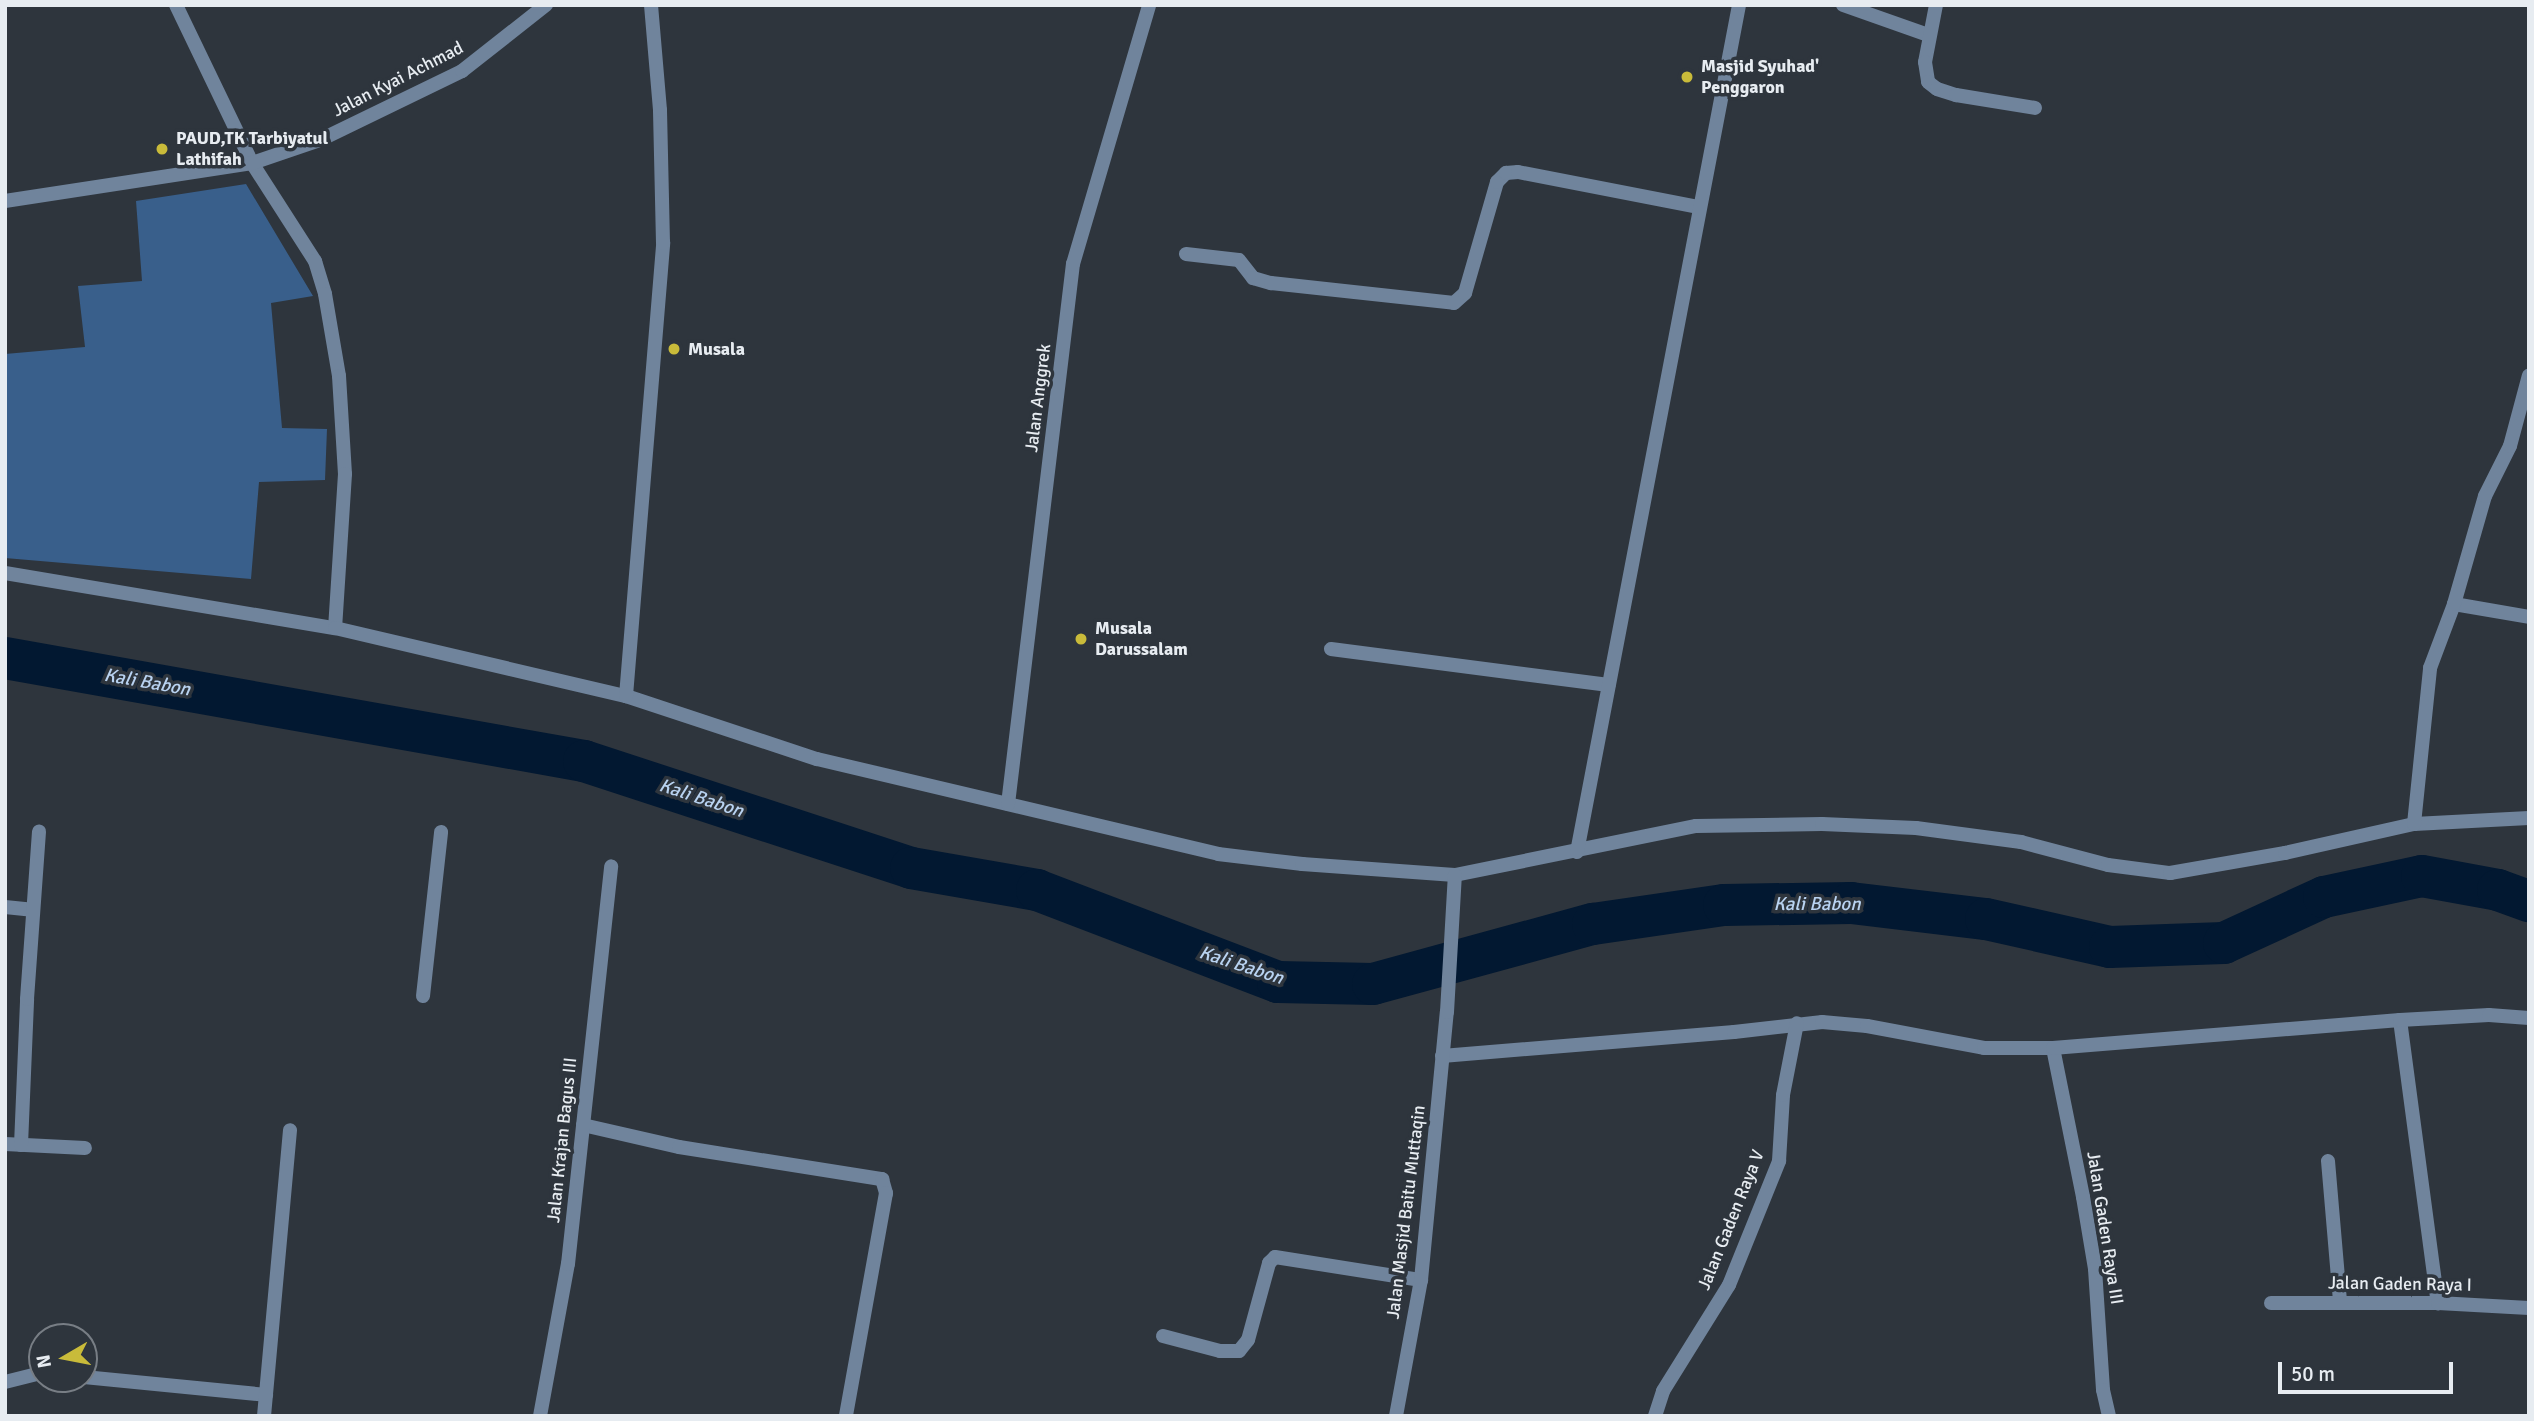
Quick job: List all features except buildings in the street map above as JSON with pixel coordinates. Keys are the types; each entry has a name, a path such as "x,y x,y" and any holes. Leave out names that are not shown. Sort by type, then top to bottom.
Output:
{"street":[{"path":"176,5 252,163 315,261 325,294 339,376 345,474 335,628"},
{"name":"Jalan Kyai Achmad","path":"5,201 252,163 320,140 440,82 471,64 546,5"},
{"path":"626,696 663,243 660,110 651,5"},
{"name":"Jalan Anggrek","path":"1008,804 1073,264 1149,5"},
{"path":"1577,852 1698,207 1739,5"},
{"path":"1843,5 1928,35"},
{"path":"1936,5 1928,35 1925,73 1928,82 1937,89 2035,108"},
{"path":"1186,254 1239,260 1254,278 1271,283 1446,304 1454,303 1465,293 1497,182 1506,173 1518,172 1698,207"},
{"path":"2414,824 2430,668 2454,604 2485,496 2510,446 2529,375"},
{"path":"5,573 335,628 626,696 817,759 1218,854 1303,864 1455,876 1696,826 1822,824 1916,828 1997,838 2136,871 2169,873 2285,853 2414,824 2529,818"},
{"path":"2454,604 2529,617"},
{"path":"1331,649 1609,685"},
{"path":"21,1145 32,911 39,831"},
{"path":"423,996 441,832"},
{"name":"Jalan Krajan Bagus III","path":"540,1416 568,1264 611,866"},
{"name":"Jalan Masjid Baitu Muttaqin","path":"1396,1416 1421,1280 1447,1012 1455,876"},
{"path":"5,907 32,911"},
{"path":"1442,1056 1734,1032 1797,1023 1858,1025 1984,1048 2053,1048 2400,1020 2489,1015 2529,1018"},
{"path":"2400,1020 2438,1303"},
{"name":"Jalan Gaden Raya V","path":"1655,1416 1662,1391 1729,1284 1779,1161 1783,1095 1797,1023"},
{"name":"Jalan Gaden Raya III","path":"2053,1048 2095,1269 2104,1390 2109,1416"},
{"path":"583,1125 679,1147 882,1179 886,1193 871,1274 872,1284 846,1416"},
{"path":"264,1416 290,1130"},
{"path":"5,1144 85,1148"},
{"path":"2328,1161 2340,1302"},
{"path":"1163,1336 1220,1350 1239,1351 1248,1340 1269,1263 1275,1257 1421,1280"},
{"name":"Jalan Gaden Raya I","path":"2271,1303 2438,1303 2529,1308"},
{"path":"5,1382 28,1376"},
{"path":"98,1378 266,1395"}],"shaded area":[{"path":"246,184 313,296 271,303 282,428 327,429 325,480 259,482 251,579 5,558 5,354 85,347 78,286 142,281 136,201"}],"waterway":[{"name":"Kali Babon","path":"5,658 584,761 911,868 1037,890 1278,982 1373,984 1593,924 1724,905 1851,903 1986,919 2110,947 2224,943 2324,897 2422,876 2498,890 2529,901"}],"place":[{"name":"Masjid Syuhad' Penggaron","path":"1687,77"},
{"name":"PAUD,TK Tarbiyatul Lathifah","path":"162,149"},
{"name":"Musala","path":"674,349"},
{"name":"Musala Darussalam","path":"1081,639"}]}
